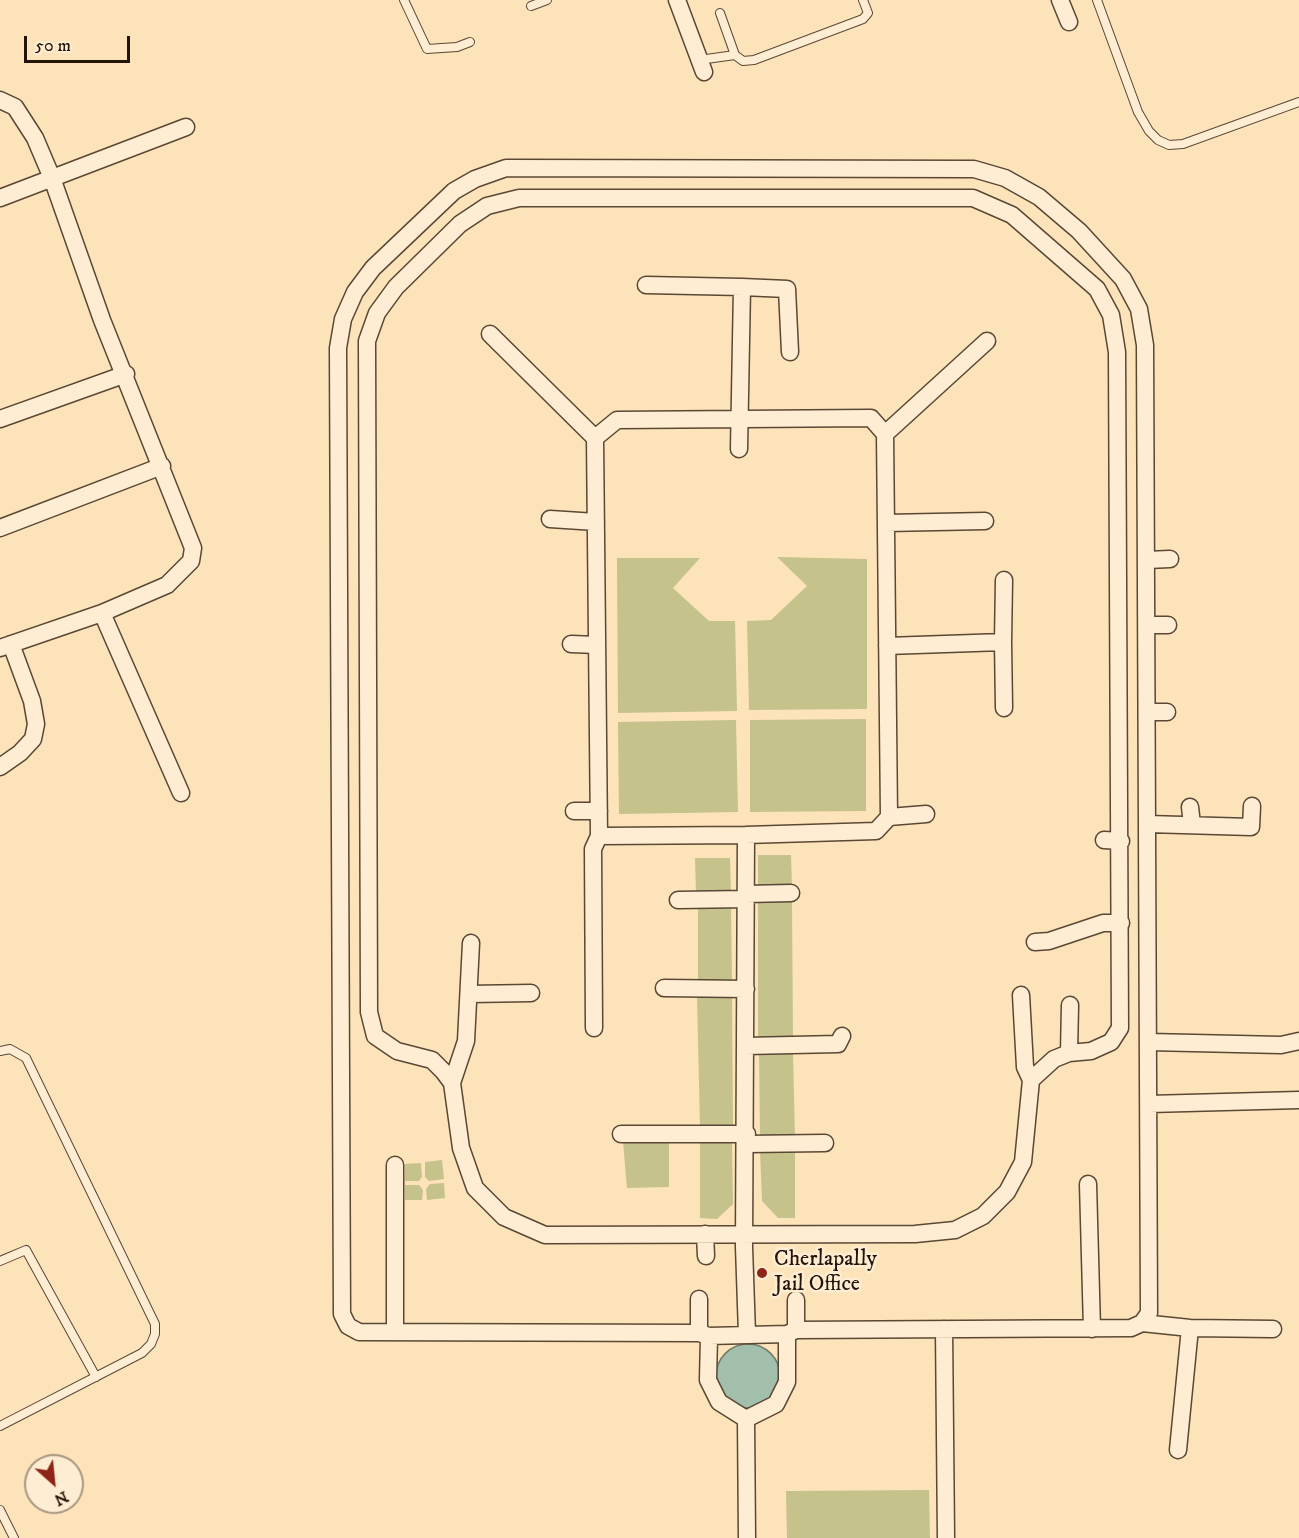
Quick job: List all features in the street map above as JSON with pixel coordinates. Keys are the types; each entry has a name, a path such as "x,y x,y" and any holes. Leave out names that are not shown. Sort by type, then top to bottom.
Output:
{"street":[{"path":"677,0 701,66"},
{"path":"1060,0 1069,22"},
{"path":"0,100 15,107 35,138 52,178 102,320 188,528 193,548 191,561 167,585 102,613 5,646 32,701 36,724 33,739 0,767"},
{"path":"0,198 186,127"},
{"path":"1142,1323 1149,1312 1145,345 1139,309 1123,279 1079,231 1040,197 1005,178 974,169 506,168 475,179 454,191 374,268 355,292 343,319 338,348 341,1301 342,1314 348,1326 359,1332 704,1334 944,1329 1092,1329 1131,1328 1142,1323 1190,1328 1273,1329"},
{"path":"452,1083 432,1060 397,1051 375,1036 369,1012 367,341 376,313 396,287 460,224 487,206 519,198 973,198 1012,215 1097,289 1111,315 1117,352 1121,842 1120,1028 1111,1042 1091,1051 1069,1053 1054,1059 1031,1080"},
{"path":"646,285 787,289 790,352"},
{"path":"739,449 742,287"},
{"path":"490,334 596,438 599,836 593,849 594,1028"},
{"path":"885,434 987,341"},
{"path":"0,420 126,374"},
{"path":"596,438 617,420 871,418 885,434 889,817"},
{"path":"0,528 162,466"},
{"path":"550,519 596,522"},
{"path":"886,523 985,521"},
{"path":"1147,560 1170,559"},
{"path":"1004,580 1004,708"},
{"path":"102,613 181,793"},
{"path":"1147,626 1168,625"},
{"path":"887,646 1003,642"},
{"path":"571,644 597,645"},
{"path":"1148,712 1167,711"},
{"path":"1148,824 1251,827 1252,806"},
{"path":"1190,807 1192,824"},
{"path":"574,811 599,811"},
{"path":"599,836 876,831 889,817 926,814"},
{"path":"746,835 747,1334"},
{"path":"1104,840 1121,842"},
{"path":"678,900 791,893"},
{"path":"1035,942 1049,941 1103,923 1121,923"},
{"path":"471,943 465,1049 452,1083 462,1148 475,1188 504,1217 545,1235 915,1234 955,1230 983,1216 1007,1192 1023,1162 1031,1080 1025,1067 1021,995"},
{"path":"664,988 746,989"},
{"path":"469,994 531,993"},
{"path":"1069,1053 1070,1005"},
{"path":"746,1046 838,1044 842,1036"},
{"path":"1149,1042 1281,1045 1299,1041"},
{"path":"1149,1104 1299,1100"},
{"path":"621,1134 825,1143"},
{"path":"395,1165 395,1332"},
{"path":"1088,1184 1092,1329"},
{"path":"705,1234 706,1256"},
{"path":"699,1299 708,1380 719,1402 746,1419"},
{"path":"746,1419 776,1404 787,1382 796,1300"},
{"path":"1178,1450 1190,1328"},
{"path":"944,1329 946,1538"},
{"path":"746,1419 747,1538"}],"lane":[{"path":"404,0 427,49 457,47 470,42"},
{"path":"531,6 547,0"},
{"path":"720,13 735,55 743,61 754,60 863,19 868,13 862,0"},
{"path":"1097,0 1138,112 1158,140 1169,145 1183,144 1299,102"},
{"path":"701,66 735,55"},
{"path":"0,1051 10,1049 26,1058 155,1324 155,1334 151,1344 142,1353 0,1426"},
{"path":"0,1261 26,1250 96,1377"},
{"path":"0,1510 14,1538"}],"shaded area":[{"path":"777,557 867,559 867,709 749,710 747,621 771,620 807,586"},
{"path":"617,558 700,558 673,588 709,621 735,621 737,711 618,713"},
{"path":"866,719 866,811 750,812 750,720"},
{"path":"736,720 738,812 619,814 618,722"},
{"path":"758,855 791,855 792,887 758,889"},
{"path":"695,858 730,858 731,893 696,894"},
{"path":"758,900 792,901 793,1040 758,1040"},
{"path":"698,906 731,906 732,982 698,984"},
{"path":"732,995 733,1128 700,1128 697,996"},
{"path":"759,1052 793,1053 795,1137 760,1138"},
{"path":"669,1139 669,1187 627,1188 623,1142"},
{"path":"700,1139 732,1140 733,1204 717,1219 700,1218"},
{"path":"760,1150 795,1151 795,1218 778,1218 762,1201"},
{"path":"442,1160 444,1179 429,1181 425,1177 425,1162"},
{"path":"421,1163 422,1177 419,1181 405,1181 405,1164"},
{"path":"444,1183 445,1198 427,1200 426,1189 430,1184"},
{"path":"405,1185 419,1185 423,1190 422,1200 405,1200"},
{"path":"748,1344 766,1350 774,1358 780,1376 774,1394 766,1402 748,1408 730,1402 722,1394 716,1376 722,1358 730,1350"},
{"path":"929,1490 930,1538 787,1538 786,1491"}],"place":[{"name":"Cherlapally Jail Office","path":"762,1273"}]}
